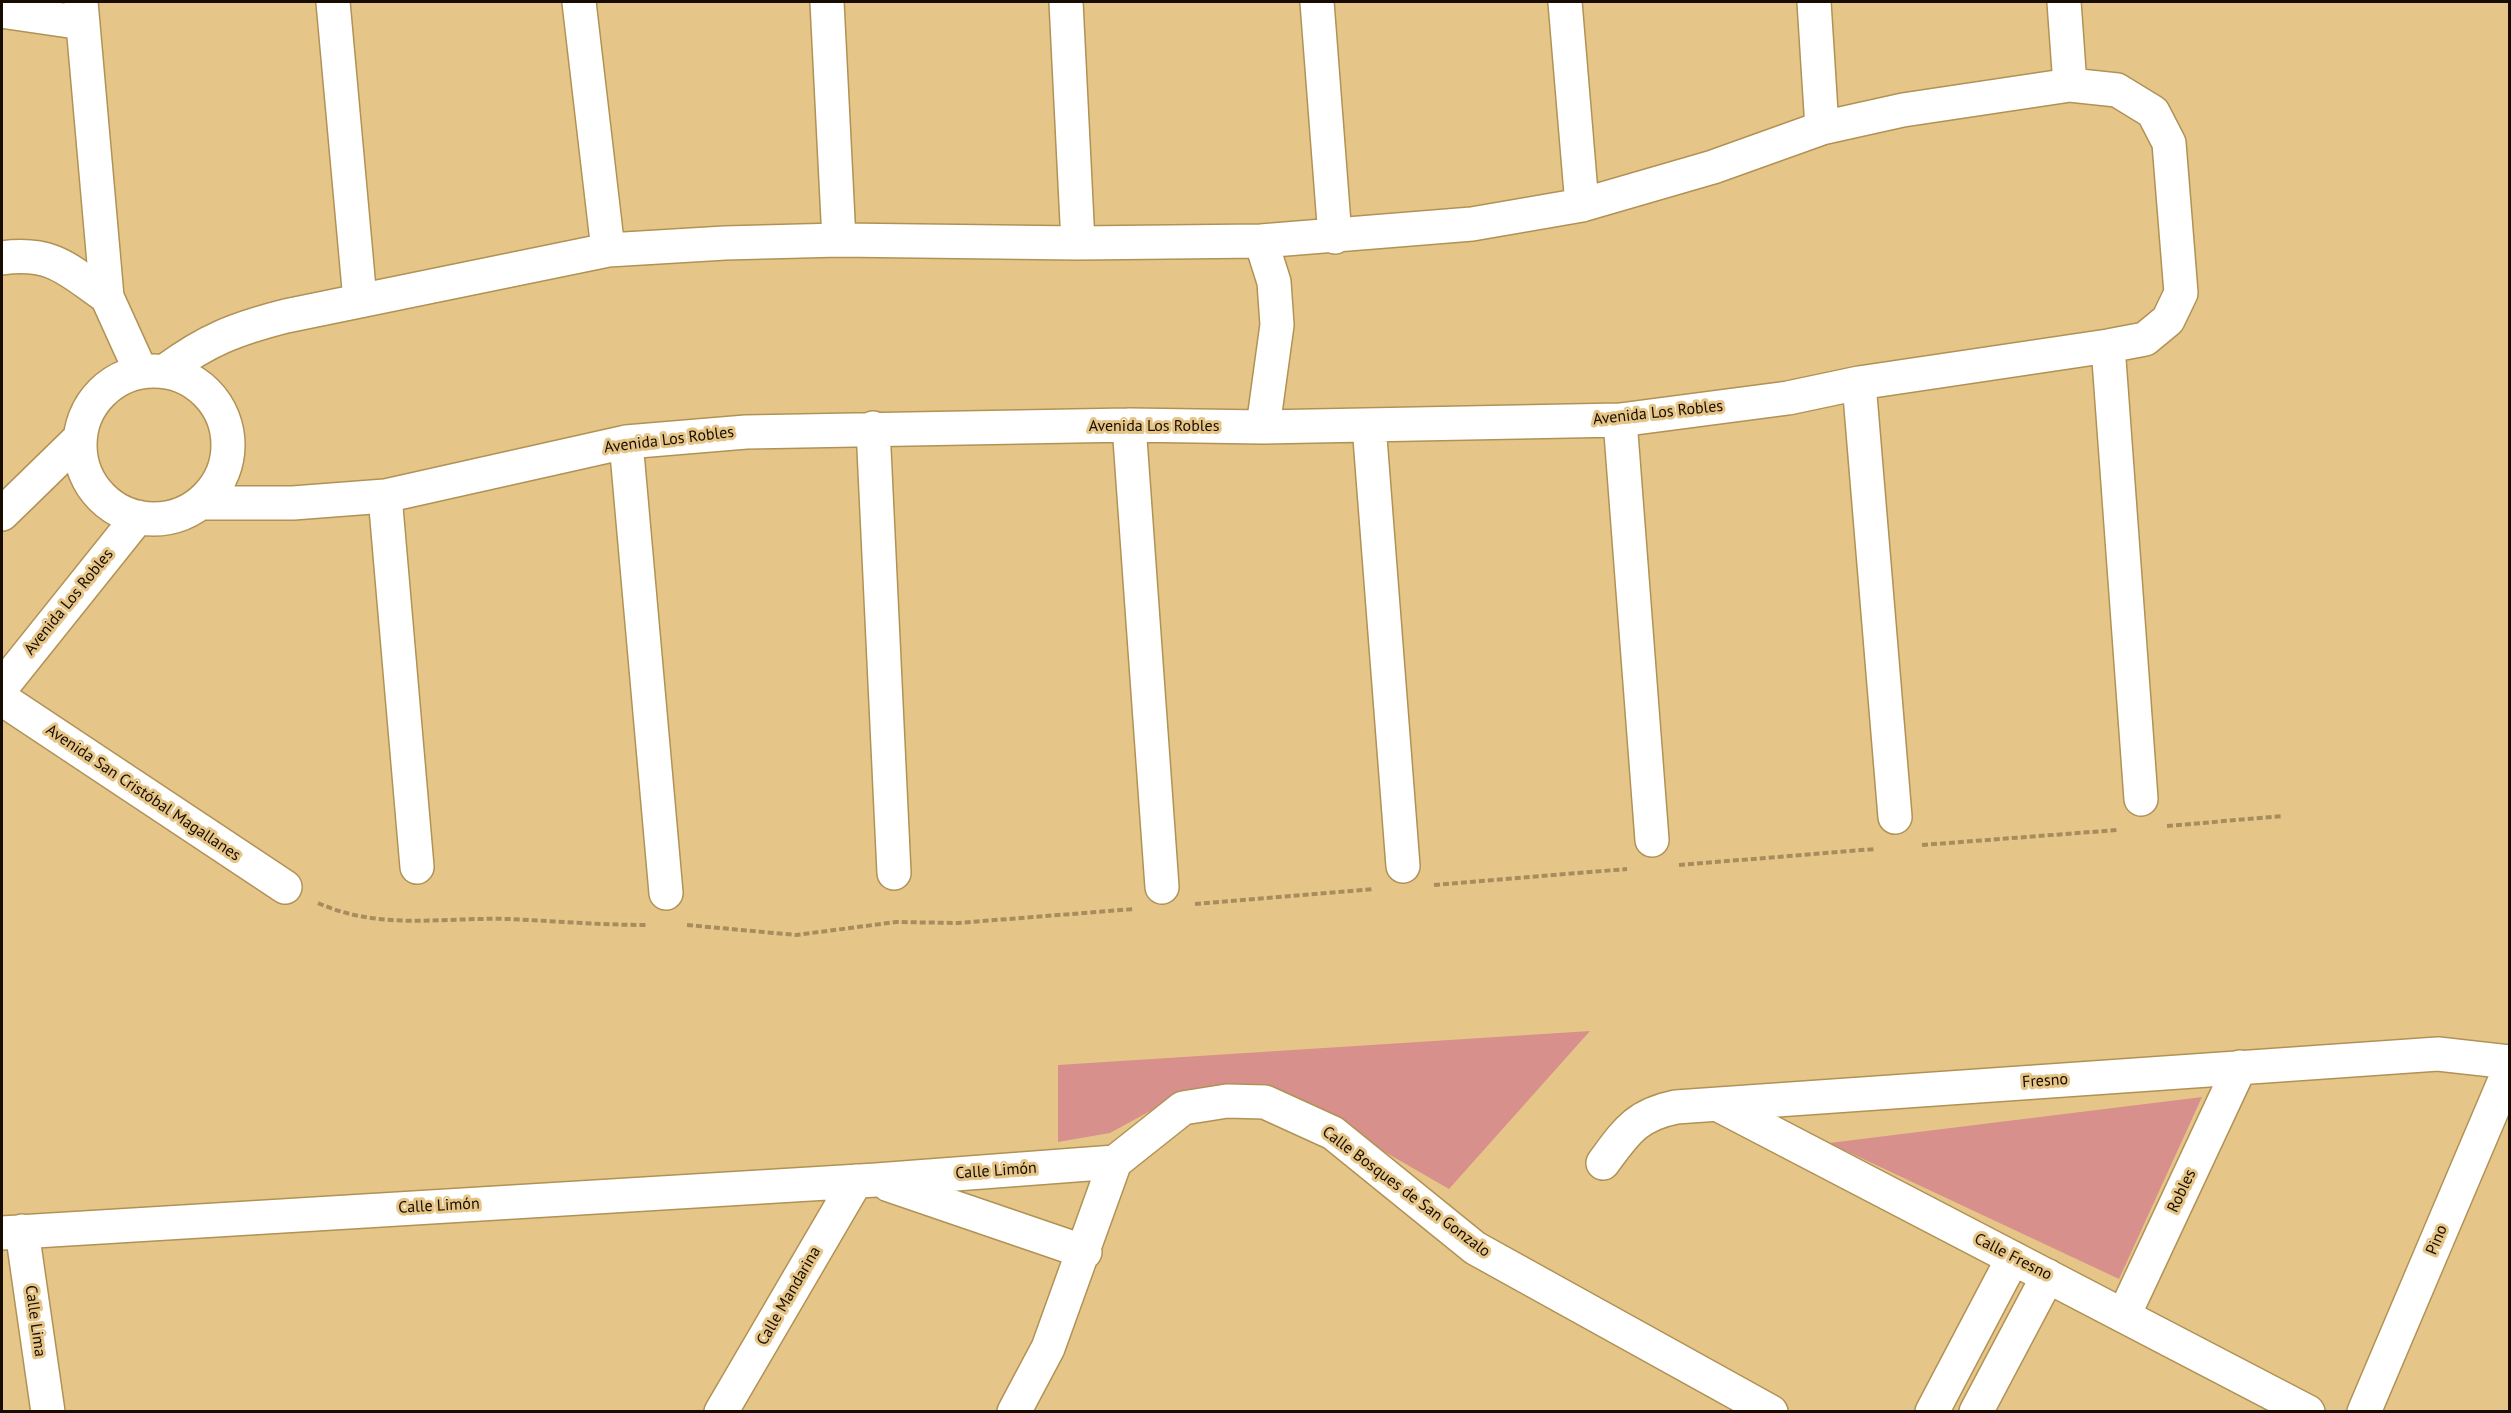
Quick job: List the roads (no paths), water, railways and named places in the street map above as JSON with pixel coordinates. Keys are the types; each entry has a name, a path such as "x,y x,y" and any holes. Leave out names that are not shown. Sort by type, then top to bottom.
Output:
{"street":[{"path":"333,2 360,300"},
{"path":"579,2 608,250"},
{"path":"827,2 839,240"},
{"path":"1066,2 1078,243"},
{"path":"1317,2 1335,237"},
{"path":"1565,2 1582,205"},
{"path":"1814,2 1822,128"},
{"path":"2064,2 2070,85"},
{"path":"2,10 82,12 107,297"},
{"name":"Avenida Los Robles","path":"202,502 293,502 385,496 626,442 747,432 873,428 1129,425 1263,427 1620,420 1788,398 1859,383 2145,339 2168,320 2181,292 2169,143 2153,112 2117,90 2070,85 1903,110 1822,128 1713,167 1582,205 1472,224 1335,237 1261,241"},
{"path":"2,258 25,255 54,260 107,297 153,371 188,379 208,393 222,414 228,437 227,461 218,484 202,502 171,517 138,518 121,512 93,489 82,465 79,439 83,420 93,402 106,388 122,377 153,371 236,328 360,300 608,250 725,243 839,240 1078,243 1261,241 1274,282 1277,325 1263,427"},
{"path":"2108,346 2141,799"},
{"path":"1859,383 1895,817"},
{"path":"1620,420 1645,854"},
{"path":"1129,425 1174,896"},
{"path":"1369,425 1413,876"},
{"path":"873,428 894,873"},
{"path":"2,514 79,439"},
{"path":"626,442 666,893"},
{"path":"385,496 417,867"},
{"name":"Avenida Los Robles","path":"2,687 138,518"},
{"name":"Avenida San Cristóbal Magallanes","path":"2,699 285,887"},
{"name":"Fresno","path":"1603,1163 1629,1127 1655,1111 1676,1107 2438,1054 2510,1062"},
{"name":"Robles","path":"2124,1315 2240,1067"},
{"name":"Pino","path":"2364,1412 2510,1068"},
{"name":"Calle Bosques de San Gonzalo","path":"1115,1162 1183,1108 1227,1101 1265,1102 1333,1133 1475,1248 1771,1412"},
{"name":"Calle Fresno","path":"1717,1104 2308,1412"},
{"path":"1014,1412 1048,1348 1085,1252 1115,1162"},
{"name":"Calle Limón","path":"12,1232 866,1181 1115,1162"},
{"name":"Calle Limón","path":"866,1181 1085,1252"},
{"name":"Calle Mandarina","path":"722,1412 866,1181"},
{"name":"Calle Lima","path":"12,1232 48,1412"},
{"path":"1932,1412 2013,1258"},
{"path":"1976,1412 2048,1276"}]}
